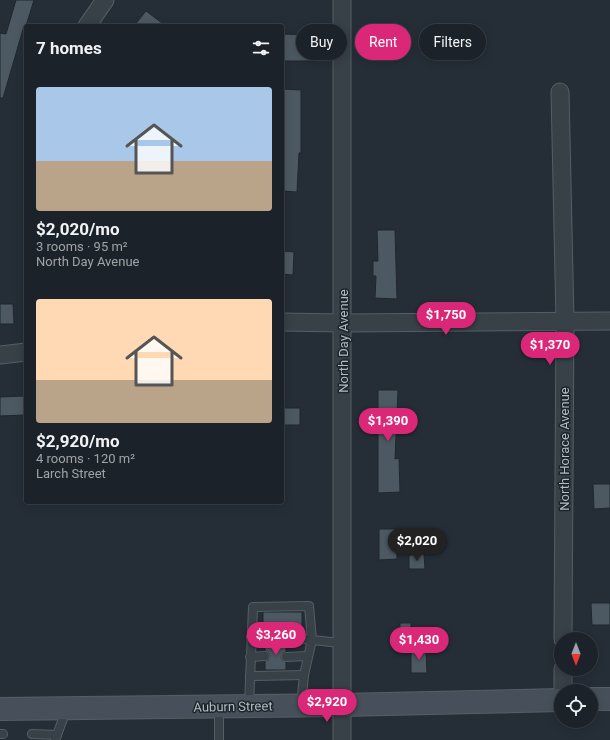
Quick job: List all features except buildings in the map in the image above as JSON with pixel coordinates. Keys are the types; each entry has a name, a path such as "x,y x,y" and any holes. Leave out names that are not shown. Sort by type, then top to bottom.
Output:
{"main road":[{"path":"598,699 610,699"},
{"name":"Auburn Street","path":"0,709 341,705 554,700"}],"street":[{"path":"88,24 105,0"},
{"name":"North Day Avenue","path":"342,0 342,740"},
{"name":"North Horace Avenue","path":"560,92 565,320 563,632"},
{"path":"284,322 610,321"},
{"path":"0,355 24,352"}],"lane":[{"path":"249,706 252,606 309,606 312,640 304,675 301,705"},
{"path":"251,638 286,638 341,643"},
{"path":"250,657 265,656"},
{"path":"286,656 308,656"},
{"path":"250,676 304,675"},
{"path":"219,706 219,740"},
{"path":"32,734 56,737 66,709"}]}
